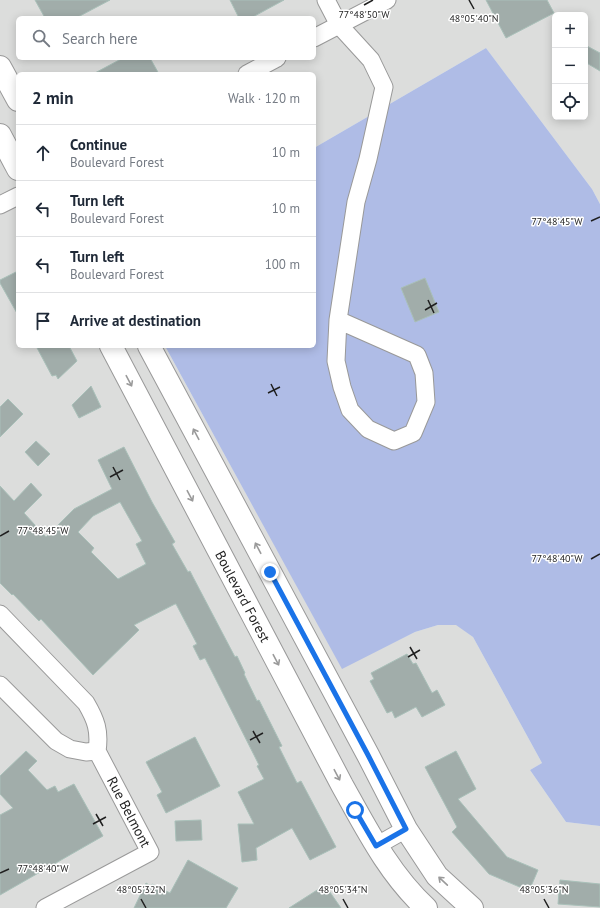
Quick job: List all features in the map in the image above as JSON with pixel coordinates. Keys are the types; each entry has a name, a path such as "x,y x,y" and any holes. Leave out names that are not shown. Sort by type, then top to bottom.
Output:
{"street":[{"path":"326,0 339,25 371,60 384,87 368,159 356,202 338,320 336,362 342,387 350,410 368,429 394,441 413,433 426,402 424,373 417,355 338,320"},
{"path":"316,37 387,0"},
{"path":"251,72 273,60"},
{"path":"0,67 16,96"},
{"path":"0,135 16,164"},
{"path":"0,205 16,197"},
{"name":"Boulevard Forest","path":"112,348 342,785 376,846 414,897 426,908"},
{"path":"151,348 406,829 437,876 472,908"},
{"name":"Rue Belmont","path":"0,614 86,703 94,715 99,738 97,751 150,852 45,908"},
{"path":"0,685 56,741 70,749 86,752 97,751"},
{"path":"376,846 406,829"}],"shaded area":[{"path":"0,0 600,0 600,204 592,189 486,48 316,147 316,72 16,72 16,348 166,348 342,668 415,632 438,625 456,624 473,637 542,763 530,770 566,822 600,826 600,908 0,908"},
{"path":"486,48 592,189 600,204 600,826 566,822 530,770 542,763 473,637 456,625 438,625 415,632 342,669 166,348 316,348 316,147"}],"building":[{"path":"35,0 110,0 80,16 44,16"},
{"path":"230,0 284,0 255,16 238,16"},
{"path":"486,0 547,0 553,12 552,14 506,38"},
{"path":"588,47 600,53 600,71 588,64"},
{"path":"119,60 151,60 158,72 97,72"},
{"path":"16,272 16,311 0,283 0,280"},
{"path":"425,278 439,312 415,322 401,288"},
{"path":"37,348 70,348 77,361 58,379 56,375 52,376"},
{"path":"91,386 101,407 79,418 72,405"},
{"path":"8,399 23,414 0,437 0,407"},
{"path":"36,441 50,454 38,466 25,452"},
{"path":"124,447 152,502 175,542 172,544 188,572 190,571 235,657 237,656 257,701 259,700 282,746 279,747 297,783 301,781 336,847 310,860 292,828 256,848 257,860 242,862 238,824 254,824 238,792 264,779 257,766 259,765 205,658 200,660 193,646 197,644 176,604 134,625 139,630 93,675 41,619 39,621 0,583 0,486 14,501 31,483 42,495 24,513 46,537 74,509 112,489 98,460","holes":["120,502 142,541 136,544 146,564 118,579 91,552 94,548 78,532 93,516"]},
{"path":"407,654 413,664 416,663 432,693 437,690 445,705 422,717 416,707 395,718 392,711 387,713 370,681 374,679 371,673"},
{"path":"195,737 220,786 166,813 157,795 162,792 146,762"},
{"path":"26,751 37,761 28,770 47,790 55,786 58,792 74,784 103,836 0,895 0,815 13,808 0,794 0,776"},
{"path":"456,751 476,789 458,799 507,857 538,870 529,891 489,874 452,832 457,827 425,767"},
{"path":"201,820 202,840 176,841 175,821"},
{"path":"188,860 238,888 226,908 134,908 146,883 151,886 152,884 170,893"},
{"path":"560,880 600,884 600,907 558,904"},
{"path":"325,885 341,908 289,908"}],"route":[{"path":"270,572 406,829 376,846 355,810"}]}
